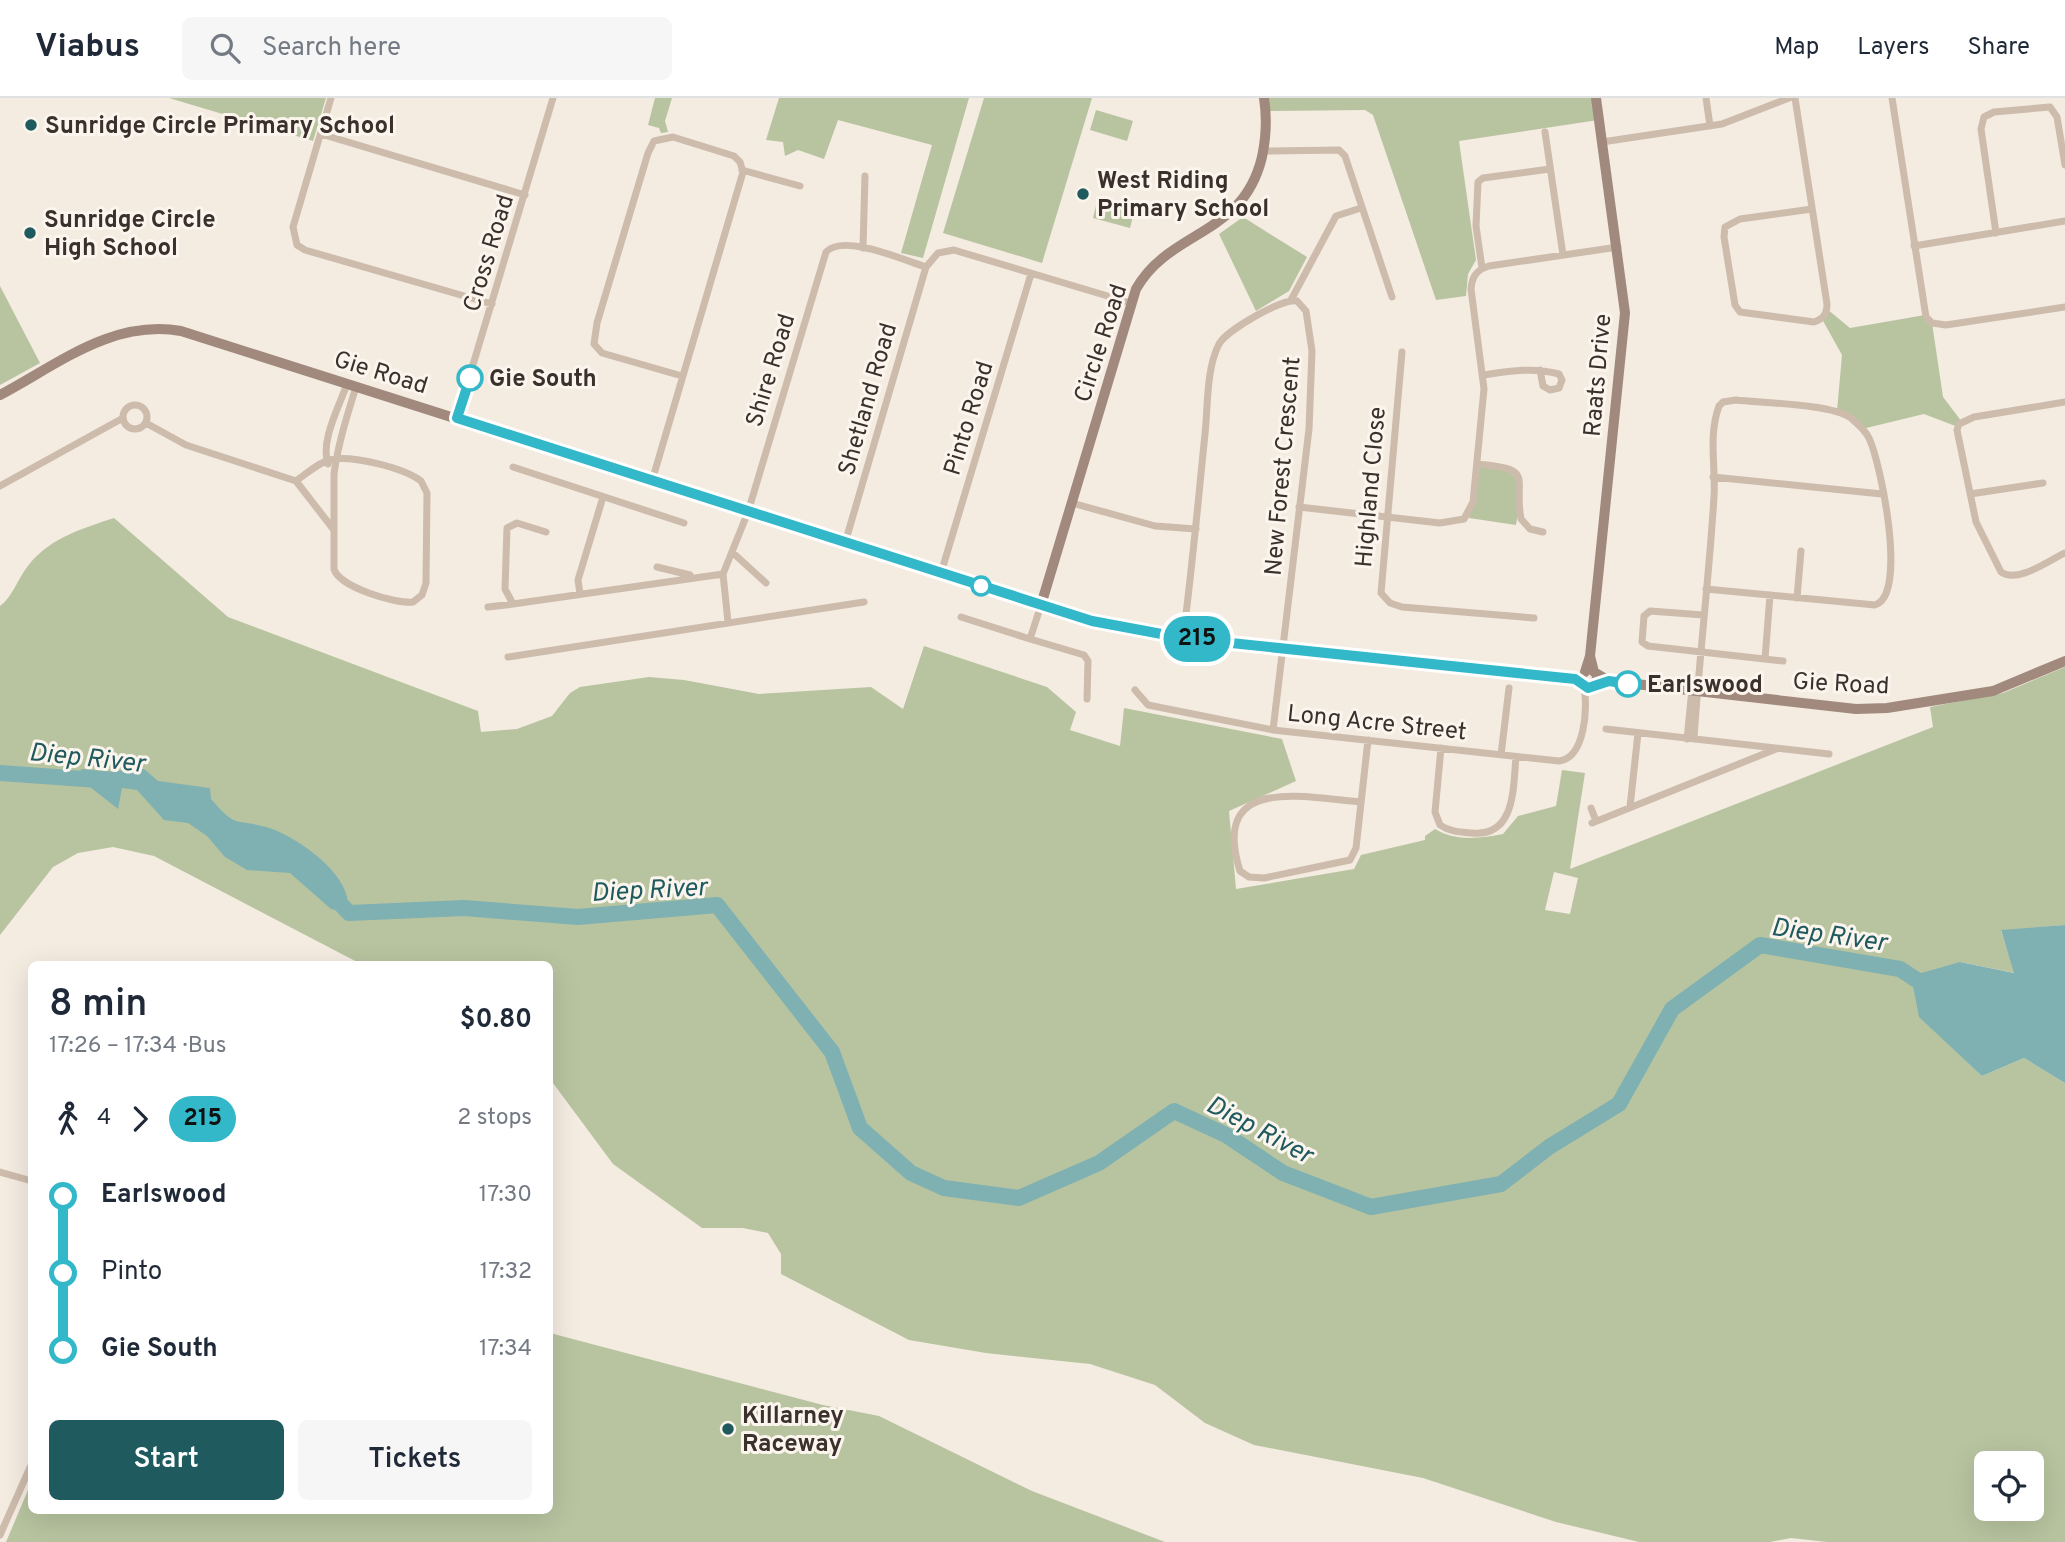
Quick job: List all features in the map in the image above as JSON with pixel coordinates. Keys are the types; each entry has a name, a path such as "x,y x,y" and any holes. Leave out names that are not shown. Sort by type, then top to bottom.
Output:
{"street":[{"path":"331,98 293,227 297,245 305,250 492,304"},
{"name":"Cross Road","path":"457,418 553,98"},
{"name":"Circle Road","path":"1041,605 1131,303 1140,283 1155,264 1222,219 1245,199 1258,172 1263,151 1264,98"},
{"name":"Raats Drive","path":"1588,681 1624,329 1618,247 1596,98"},
{"path":"1706,98 1710,126"},
{"path":"1602,142 1710,126 1738,119 1789,98"},
{"path":"1795,98 1827,303 1826,314 1814,322 1740,312 1735,305 1724,237 1725,227 1740,219 1812,209"},
{"path":"1892,98 1923,310 1932,323 1946,325 2065,307"},
{"path":"1996,233 1980,129 1983,117 1994,112 2050,107 2057,117 2065,165"},
{"path":"1545,132 1563,255"},
{"path":"321,134 525,195"},
{"path":"652,481 743,170 738,158 673,137 654,141 600,310 594,340 602,353 682,376"},
{"path":"1263,151 1339,150 1345,156 1392,296"},
{"path":"1482,268 1476,226 1478,182 1483,178 1550,169"},
{"path":"743,170 800,186"},
{"path":"865,177 863,248 926,267 938,253 954,250 1131,303"},
{"path":"1183,638 1210,385 1217,349 1229,333 1291,300 1336,216 1361,208"},
{"path":"1914,246 2065,221"},
{"name":"Shire Road","path":"723,574 748,512 826,252 835,244 851,244 863,248"},
{"path":"1299,508 1440,523 1464,519 1473,502 1484,375 1471,289 1472,278 1482,268 1618,247"},
{"name":"Shetland Road","path":"845,543 926,267"},
{"name":"Pinto Road","path":"941,573 1031,274"},
{"name":"New Forest Crescent","path":"1283,648 1309,429 1312,351 1305,308 1291,300"},
{"name":"Gie Road","path":"0,395 97,342 128,331 146,328 193,333 1041,605 1120,628 1183,638 1856,709 1887,708 1993,691 2065,661"},
{"name":"Highland Close","path":"1402,352 1381,593 1390,603 1402,607 1534,618"},
{"path":"1484,375 1540,370"},
{"path":"296,481 326,460 336,458 364,460 415,477 424,485 427,493 426,583 422,595 413,602 397,601 341,582 334,569 334,474 336,458 352,386"},
{"path":"334,474 326,460 330,433 352,386"},
{"path":"1690,739 1714,496 1716,413 1723,402 1735,400 1846,414 1860,426 1871,442 1892,547 1889,592 1884,601 1875,606 1706,589"},
{"path":"2065,402 1975,417 1959,424 1957,438 1980,532 2006,575 2023,573 2065,553"},
{"path":"0,485 123,418 128,407 139,405 146,411 146,423 140,429 131,429 123,418"},
{"path":"146,423 186,444 296,481 335,531"},
{"path":"1477,464 1500,466 1515,472 1521,482 1521,519 1530,529 1543,532"},
{"path":"513,467 684,523"},
{"path":"1713,477 1882,494"},
{"path":"1970,494 2043,483"},
{"path":"580,594 578,580 603,497"},
{"path":"1072,503 1155,526 1196,529"},
{"path":"513,604 505,589 507,528 517,523 547,532"},
{"path":"1797,598 1801,551"},
{"path":"732,552 766,583"},
{"path":"657,567 694,576"},
{"path":"488,607 723,574 728,622"},
{"path":"1765,659 1770,595"},
{"path":"508,657 864,602"},
{"path":"1030,639 1041,605"},
{"path":"1703,615 1650,611 1644,616 1642,638 1648,646 1783,661"},
{"path":"961,617 1084,655 1088,661 1087,699"},
{"name":"Long Acre Street","path":"1283,648 1273,730 1516,757 1559,761 1572,757 1578,746 1588,681"},
{"path":"1501,755 1509,688"},
{"path":"1135,690 1148,705 1273,730"},
{"path":"1606,729 1829,754"},
{"path":"1630,807 1638,733"},
{"path":"1360,802 1279,795 1247,807 1237,815 1234,827 1240,871 1249,877 1264,878 1348,862 1356,851 1368,740"},
{"path":"1742,764 1752,754 1748,746"},
{"path":"1441,748 1437,819 1446,829 1454,831 1479,833 1502,823 1511,807 1516,757"},
{"path":"1591,808 1594,822 1777,749"},
{"path":"0,1172 28,1180"},
{"path":"0,1535 28,1472"}],"green space":[{"path":"169,98 326,98 313,141"},
{"path":"655,98 672,98 665,121 668,132 661,133 659,128 648,125"},
{"path":"779,98 969,98 923,258 901,253 932,145 838,120 824,159 798,150 785,156 783,142 766,140"},
{"path":"984,98 1092,98 1042,263 943,233"},
{"path":"1264,98 1594,98 1598,120 1459,141 1476,260 1468,274 1466,296 1436,300 1373,115 1365,110 1266,111"},
{"path":"1096,110 1133,121 1127,141 1090,130"},
{"path":"1098,198 1135,208 1130,228 1093,218"},
{"path":"1243,217 1307,257 1289,291 1256,311 1219,234"},
{"path":"0,286 40,363 0,385"},
{"path":"1827,309 1850,328 1925,315 1932,323 1943,397 1962,422 1958,427 1924,414 1862,429 1837,411 1842,355 1822,319"},
{"path":"1477,465 1507,469 1522,485 1516,525 1469,518"},
{"path":"114,518 228,617 478,711 481,732 517,729 552,716 570,693 580,687 649,677 684,680 759,694 871,687 903,709 924,646 1047,687 1076,712 1070,730 1120,746 1124,708 1282,739 1296,781 1229,811 1236,889 1354,869 1361,855 1425,840 1425,836 1435,829 1460,837 1477,838 1503,834 1518,816 1556,806 1562,770 1585,773 1570,869 1933,727 1930,707 2003,693 2065,667 2065,925 2001,931 2015,973 1960,962 1963,1056 1982,1076 2024,1058 2065,1083 2065,1542 1827,1542 1791,1538 1770,1542 1639,1542 1556,1522 1423,1478 1254,1445 1205,1423 1155,1385 1090,1364 986,1353 909,1340 781,1274 781,1254 768,1233 743,1228 702,1228 613,1164 553,1083 553,961 355,961 154,856 113,847 78,853 53,867 0,935 0,606 34,559 65,536","holes":["1554,872 1578,878 1570,914 1545,910"]},
{"name":"Killarney Raceway","path":"553,1334 823,1405 879,1416 1032,1491 1165,1542 6,1542 28,1490 28,1514 553,1514"}],"water":[{"path":"126,768 144,769 158,781 210,788 211,799 231,819 266,827 290,837 315,854 336,875 347,897 349,913 331,909 290,873 247,870 225,857 207,836 188,823 164,820 137,790 122,788 118,809 80,779 81,769 116,772"},
{"path":"2065,925 2065,1083 2024,1058 1982,1076 1919,1017 1911,976 1960,962 2014,973 2001,930"}],"waterway":[{"name":"Diep River","path":"0,773 98,780"},
{"name":"Diep River","path":"334,897 349,913 464,908 578,917 717,905 832,1052 860,1128 911,1173 944,1188 1019,1198 1099,1163 1174,1111 1226,1135 1283,1173 1371,1207 1501,1184 1549,1147 1619,1104 1672,1009 1760,945 1900,969 1929,988"}],"bus line":[{"name":"215","path":"470,378 457,418 1092,621 1183,638 1575,679 1588,688 1609,681 1628,684"}],"place":[{"name":"Sunridge Circle Primary School","path":"31,125"},
{"name":"West Riding Primary School","path":"1083,194"},
{"name":"Sunridge Circle High School","path":"30,233"},
{"name":"Gie South","path":"470,378"},
{"name":"Earlswood","path":"1628,684"},
{"name":"Killarney Raceway","path":"728,1429"}]}
